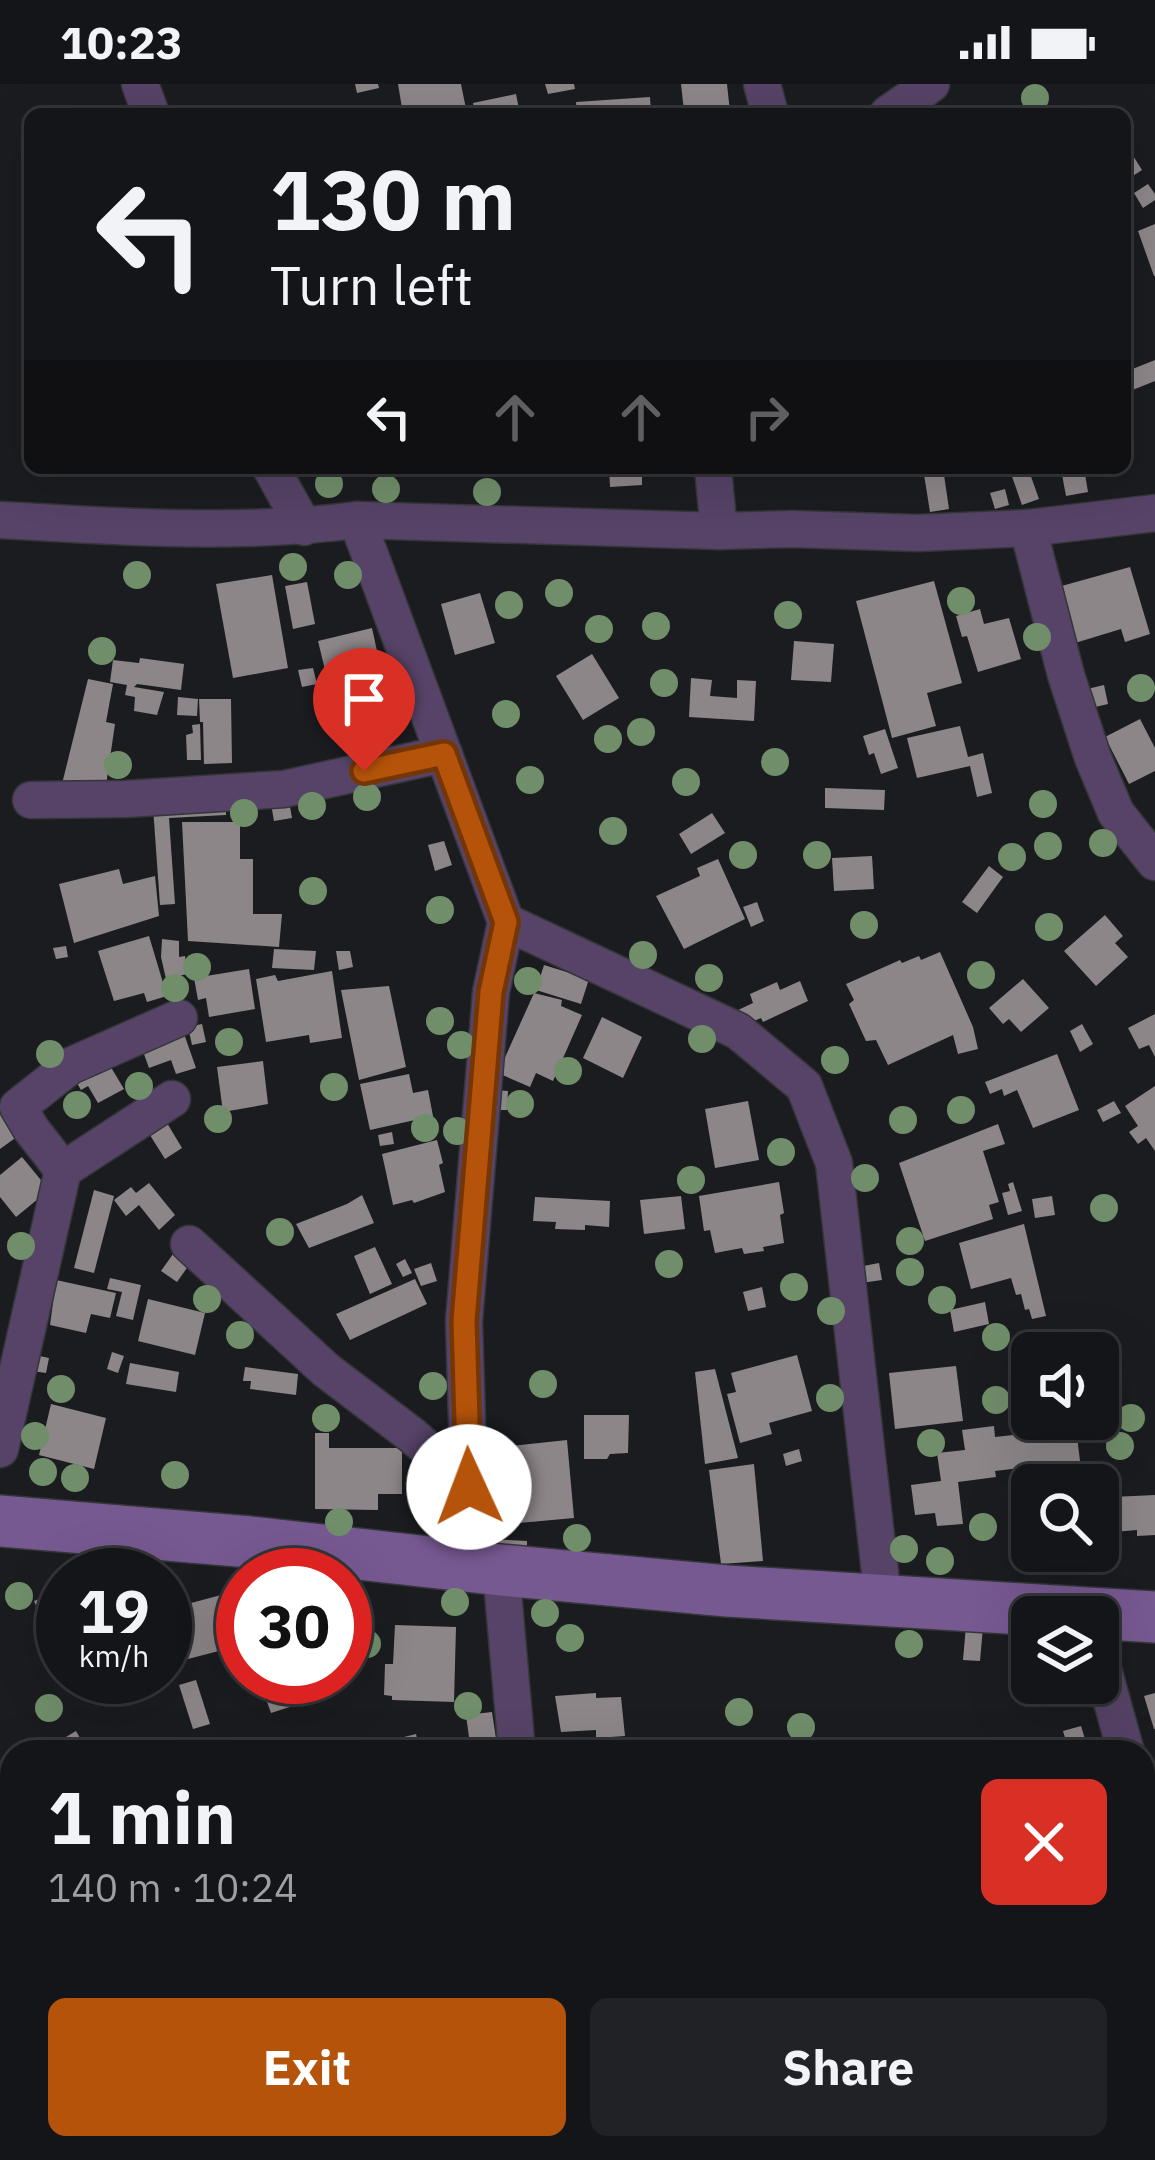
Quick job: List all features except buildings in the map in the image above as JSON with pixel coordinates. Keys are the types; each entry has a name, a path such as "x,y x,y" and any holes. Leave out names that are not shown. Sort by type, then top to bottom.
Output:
{"street":[{"path":"897,108 931,84"},
{"path":"274,474 304,527"},
{"path":"714,474 719,531"},
{"path":"0,520 144,528 304,527 357,520 918,532 1028,528 1155,514"},
{"path":"357,520 506,922 491,992 464,1321 469,1487 488,1569 515,1740"},
{"path":"1028,528 1093,758 1116,813 1155,862"},
{"path":"31,800 284,789 444,754"},
{"path":"506,922 738,1030 804,1085 834,1163 884,1599"},
{"path":"63,1170 18,1107 70,1066 179,1018"},
{"path":"0,1449 63,1170 172,1100"},
{"path":"189,1244 326,1370 413,1436 469,1487"},
{"path":"0,1521 727,1591 884,1599 1011,1616"},
{"path":"1119,1623 1155,1617"},
{"path":"1113,1704 1123,1740"}],"route":[{"path":"364,771 444,754 506,922 491,992 464,1321 469,1487"}]}
